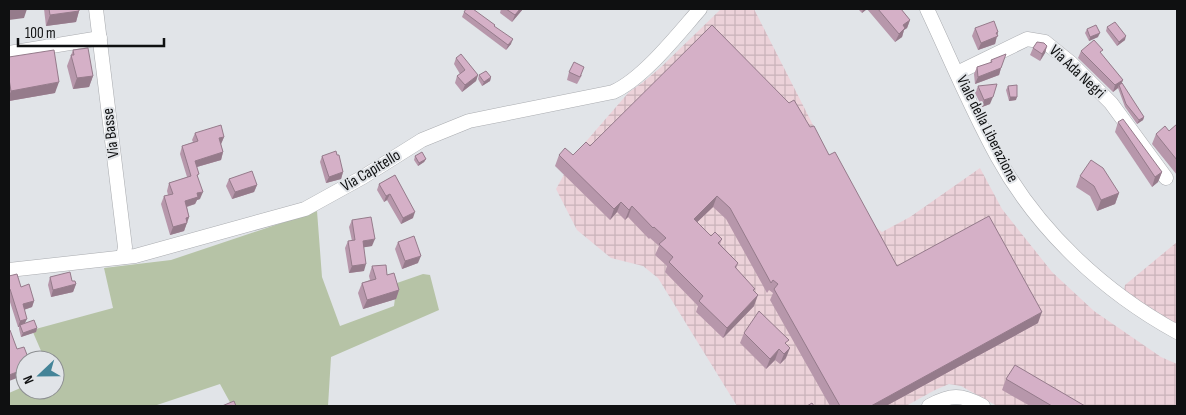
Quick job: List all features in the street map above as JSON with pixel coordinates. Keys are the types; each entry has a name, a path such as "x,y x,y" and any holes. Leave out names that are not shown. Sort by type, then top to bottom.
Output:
{"street":[{"name":"Via Basse","path":"96,9 125,247 123,257"},
{"name":"Via Capitello","path":"9,270 135,256 305,209 363,177 422,140 469,121 613,92 623,88 638,76 700,9"},
{"name":"Viale della Liberazione","path":"927,9 998,156 1024,198 1046,226 1078,260 1112,289 1155,320 1177,332"},
{"path":"9,53 100,38"},
{"name":"Via Ada Negri","path":"957,73 1027,39 1046,42 1071,63 1111,103 1166,178"},
{"path":"929,406 952,396 961,396 983,406"}],"shaded area":[{"path":"721,9 754,9 842,182 854,211 882,232 910,217 980,168 1002,209 1052,272 1094,311 1161,357 1177,364 1177,406 997,406 961,386 949,384 906,406 737,406 658,278 643,266 611,258 577,230 556,189 576,153 629,92 660,68"},
{"path":"1177,242 1177,325 1124,292 1125,285"}],"green space":[{"path":"317,211 322,277 340,326 394,306 397,283 423,274 430,275 439,310 331,357 328,406 232,406 220,384 154,406 9,406 9,393 15,390 15,400 65,400 65,350 41,350 32,330 113,308 104,268 171,260"}],"building":[{"path":"49,9 79,9 79,11 50,15"},
{"path":"466,9 473,9 513,39 508,45 464,12"},
{"path":"506,9 520,9 515,15"},
{"path":"878,9 901,9 910,20 903,25 905,28 899,34"},
{"path":"994,21 998,36 981,43 975,28"},
{"path":"1115,22 1126,36 1119,42 1107,27"},
{"path":"712,25 789,103 794,100 810,127 814,126 829,155 835,152 897,266 989,216 1042,312 871,406 840,406 774,289 778,284 773,280 771,283 730,208 717,196 694,219 711,236 715,232 722,239 718,243 738,263 735,267 758,295 727,328 699,301 703,296 669,262 673,257 659,244 666,238 653,228 632,206 629,210 621,202 614,209 559,155 565,148 573,155 586,142 590,146"},
{"path":"1096,25 1100,33 1090,37 1087,29"},
{"path":"1094,40 1103,50 1100,52 1123,80 1115,85 1081,51"},
{"path":"1037,42 1044,43 1047,46 1042,54 1033,48"},
{"path":"88,48 93,76 77,78 71,55 74,55 73,50"},
{"path":"54,50 59,82 11,91 9,57"},
{"path":"461,54 478,75 465,85 457,76 465,70 456,58"},
{"path":"1006,54 1001,68 978,77 977,67 992,62 991,60"},
{"path":"574,62 584,67 580,77 569,72"},
{"path":"486,71 491,77 484,82 479,75"},
{"path":"1122,83 1144,117 1139,120 1126,104 1119,85"},
{"path":"997,84 993,97 984,100 978,86"},
{"path":"1017,85 1017,97 1010,97 1008,86"},
{"path":"1123,119 1162,172 1155,177 1118,122"},
{"path":"1177,124 1177,160 1156,134 1165,126 1169,131"},
{"path":"221,125 224,137 219,138 223,152 195,161 199,174 197,175 203,192 197,193 198,197 185,201 189,217 186,218 187,223 173,227 164,196 173,194 169,183 191,176 182,146 198,141 195,133"},
{"path":"336,151 337,155 339,155 343,172 329,177 322,156"},
{"path":"422,152 426,159 419,163 415,156"},
{"path":"1091,160 1103,168 1119,193 1101,200 1094,186 1080,176"},
{"path":"252,171 257,185 235,192 229,179"},
{"path":"395,175 415,212 403,218 390,194 386,196 379,184"},
{"path":"371,217 375,239 363,241 366,264 352,266 348,241 355,240 352,220"},
{"path":"414,236 421,256 405,261 398,242"},
{"path":"386,265 387,275 394,273 399,290 367,300 362,283 376,279 372,266"},
{"path":"70,272 72,281 75,281 76,284 53,290 50,277"},
{"path":"17,274 21,287 29,284 34,301 23,304 27,319 20,321 9,289 9,276"},
{"path":"759,311 789,340 785,343 790,348 784,354 779,349 770,359 744,333"},
{"path":"34,320 37,328 23,333 20,325"},
{"path":"9,331 17,349 24,347 25,350 15,350 15,373 9,375"},
{"path":"1015,365 1085,406 1052,406 1006,379"},
{"path":"234,401 236,406 222,406"}]}
